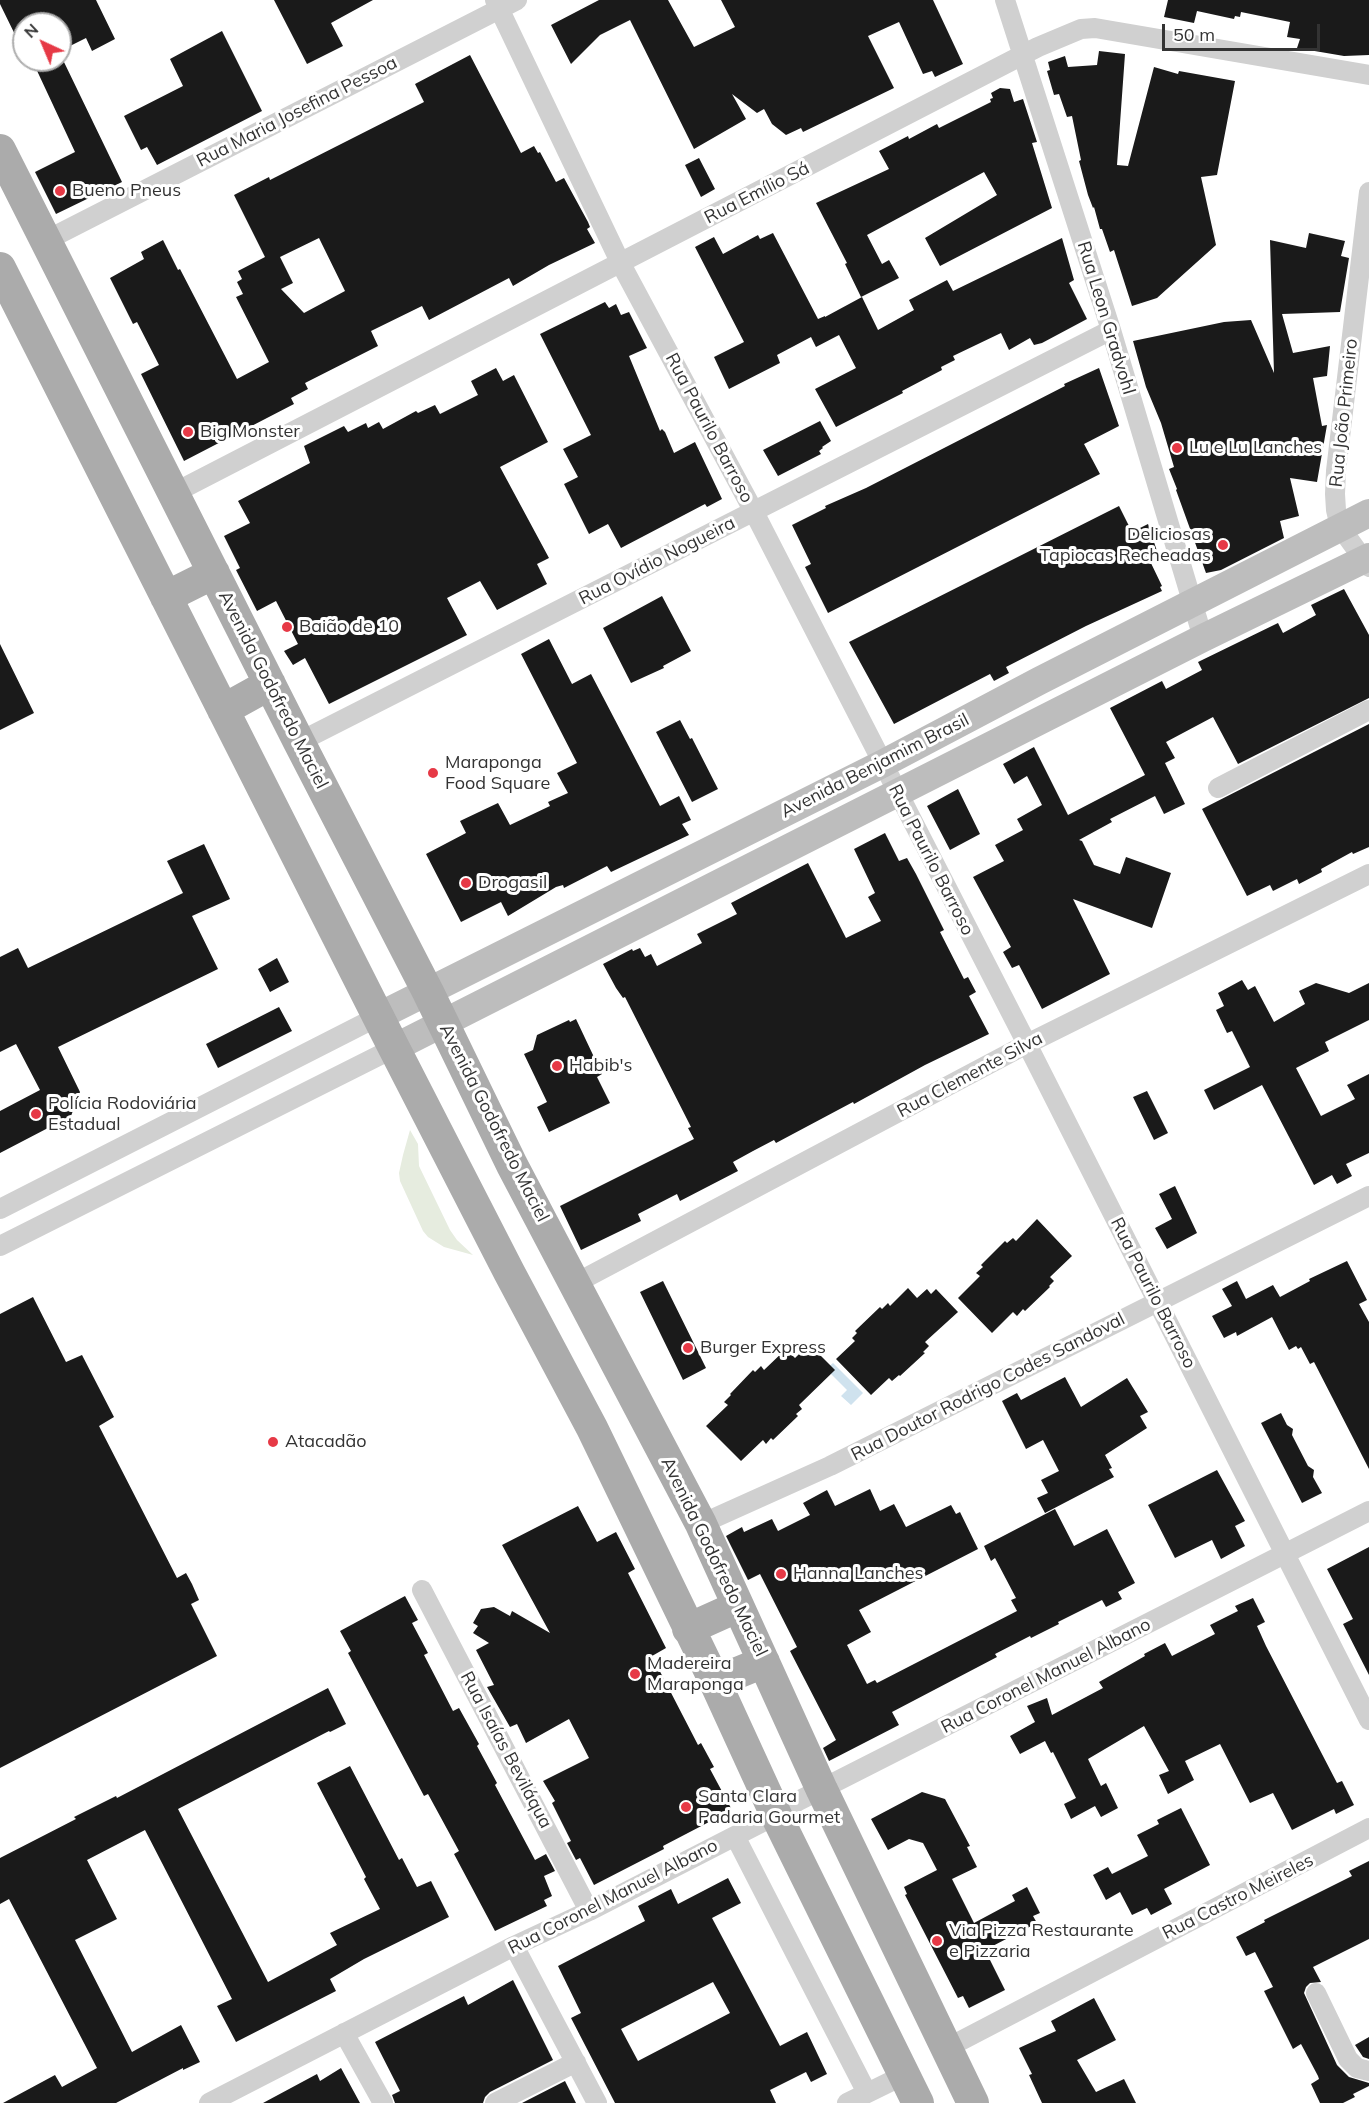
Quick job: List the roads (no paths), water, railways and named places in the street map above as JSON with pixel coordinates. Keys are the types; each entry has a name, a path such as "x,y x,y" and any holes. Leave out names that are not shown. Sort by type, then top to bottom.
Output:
{"main road":[{"name":"Avenida Godofredo Maciel","path":"0,150 428,992 512,1165 701,1524 822,1790 974,2103"},
{"path":"0,268 508,1272 592,1428 715,1682 776,1815 918,2103"},
{"name":"Avenida Benjamim Brasil","path":"379,1017 882,764 1369,513"},
{"name":"Avenida Benjamim Brasil","path":"394,1048 1203,638 1367,561"},
{"path":"166,597 214,573"},
{"path":"223,710 270,684"},
{"path":"688,1629 737,1607"},
{"path":"715,1682 764,1662"}],"street":[{"name":"Rua Leon Gradvohl","path":"1005,0 1111,330 1203,638"},
{"name":"Rua Maria Josefina Pessoa","path":"45,241 504,3"},
{"name":"Rua Paurilo Barroso","path":"504,3 621,264 754,512 1027,1044 1369,1720"},
{"name":"Rua Emílio Sá","path":"174,493 1068,34 1095,28 1369,75"},
{"name":"Rua João Primeiro","path":"1340,527 1336,510 1336,471 1369,192"},
{"name":"Rua Ovídio Nogueira","path":"299,742 1111,330"},
{"path":"1340,527 1367,561"},
{"path":"1218,788 1369,710"},
{"name":"Rua Clemente Silva","path":"576,1283 1027,1044 1369,874"},
{"path":"0,1209 379,1017"},
{"path":"0,1246 394,1048"},
{"name":"Rua Doutor Rodrigo Codes Sandoval","path":"701,1524 830,1466 1369,1196"},
{"name":"Rua Coronel Manuel Albano","path":"209,2103 514,1946 590,1911 1369,1511"},
{"name":"Rua Isaías Beviláqua","path":"422,1590 590,1911"},
{"name":"Rua Castro Meireles","path":"947,2048 1369,1828"},
{"path":"735,1836 867,2093"},
{"path":"514,1946 597,2103"},
{"path":"1316,1993 1348,2059 1357,2068 1369,2071"},
{"path":"344,2033 382,2103"},
{"path":"495,2103 576,2062"},
{"path":"847,2103 904,2075"}],"water":[{"path":"833,1363 863,1393 851,1405 841,1396 847,1390 826,1369"}],"place":[{"name":"Bueno Pneus","path":"60,191"},
{"name":"Big Monster","path":"188,432"},
{"name":"Lu e Lu Lanches","path":"1177,448"},
{"name":"Deliciosas Tapiocas Recheadas","path":"1223,545"},
{"name":"Baião de 10","path":"287,627"},
{"name":"Maraponga Food Square","path":"433,773"},
{"name":"Drogasil","path":"466,883"},
{"name":"Habib's","path":"557,1066"},
{"name":"Polícia Rodoviária Estadual","path":"36,1114"},
{"name":"Burger Express","path":"688,1348"},
{"name":"Atacadão","path":"273,1442"},
{"name":"Hanna Lanches","path":"781,1574"},
{"name":"Madereira Maraponga","path":"635,1674"},
{"name":"Santa Clara Padaria Gourmet","path":"686,1807"},
{"name":"Via Pizza Restaurante e Pizzaria","path":"937,1941"}]}
